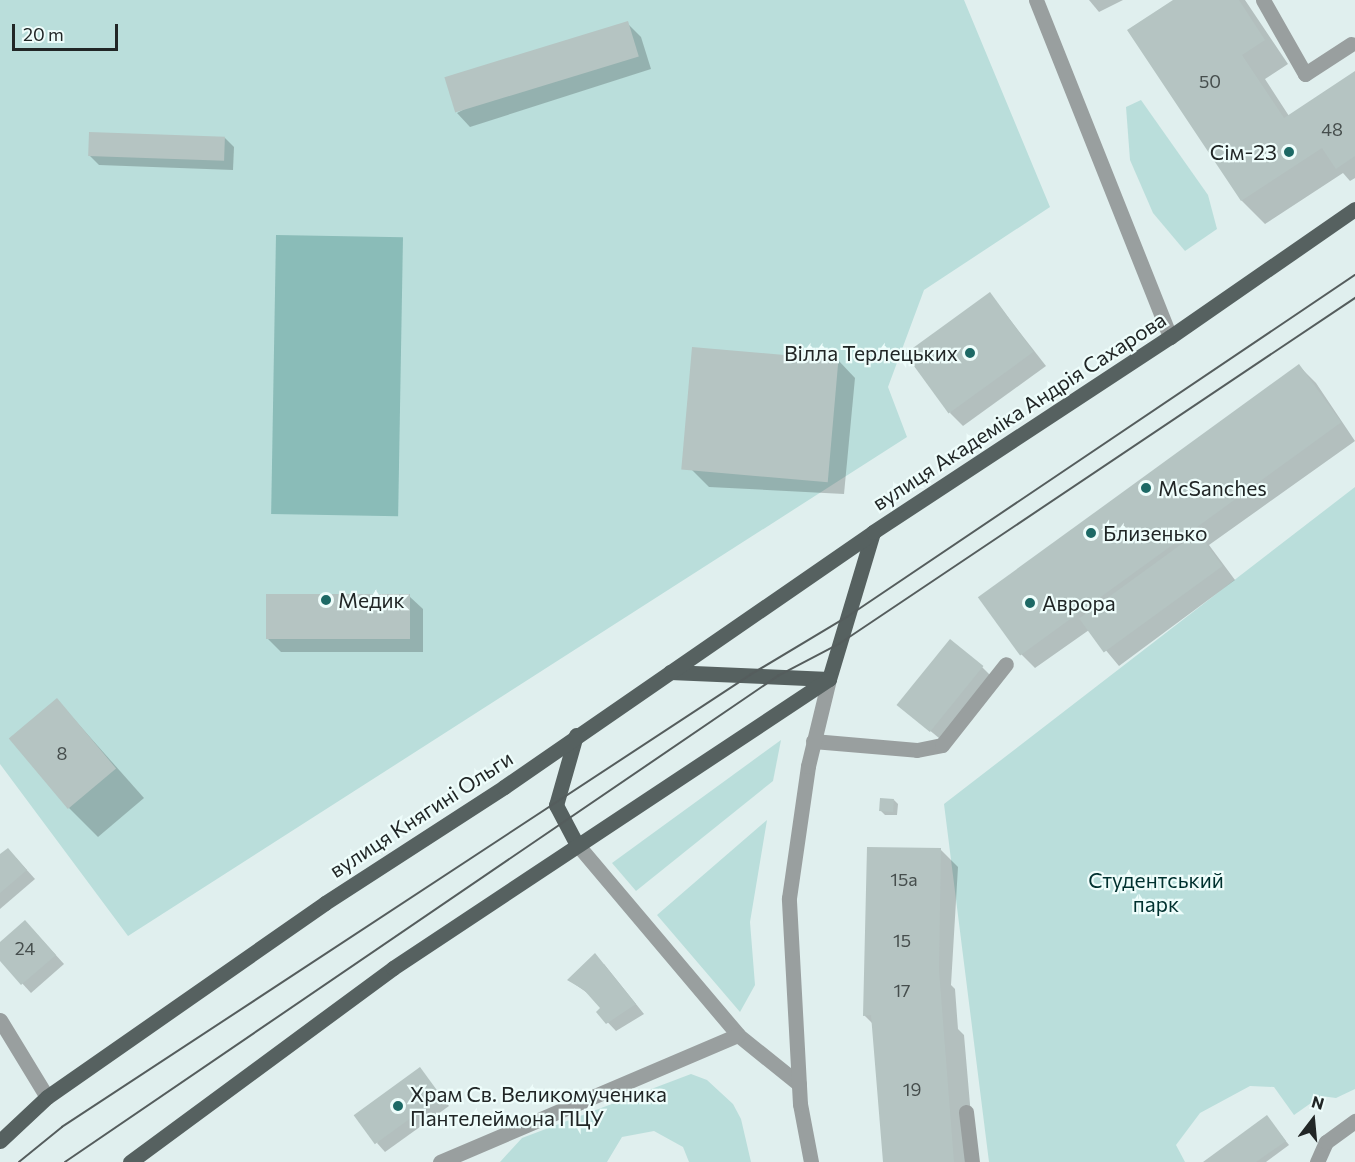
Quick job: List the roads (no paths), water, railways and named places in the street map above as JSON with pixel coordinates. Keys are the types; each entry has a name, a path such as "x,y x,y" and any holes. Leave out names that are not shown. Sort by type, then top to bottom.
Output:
{"main road":[{"name":"вулиця Академіка Андрія Сахарова","path":"829,679 873,532 1170,337 1355,209"},
{"name":"вулиця Княгині Ольги","path":"0,1141 47,1097 333,897 504,787 576,735 873,532"},
{"path":"670,672 829,679"},
{"path":"130,1162 393,968 576,843 829,679"},
{"path":"576,735 556,805 576,843"}],"street":[{"path":"1036,0 1170,337"},
{"path":"1263,0 1305,74 1351,44"},
{"path":"813,741 917,750 942,745 1006,663"},
{"name":"вулиця Академіка Андрія Сахарова","path":"811,1162 799,1084 789,898 813,741 829,679"},
{"path":"576,843 738,1035 799,1084"},
{"path":"0,1020 47,1097"},
{"path":"440,1162 738,1035"},
{"path":"966,1112 972,1162"},
{"path":"1317,1162 1326,1142 1355,1121"}],"tram line":[{"path":"19,1162 62,1127 750,675 847,617 1355,275"},
{"path":"65,1162 778,676 839,644 1355,298"}],"place":[{"name":"Сім-23","path":"1289,152"},
{"name":"Вілла Терлецьких","path":"970,353"},
{"name":"McSanches","path":"1146,488"},
{"name":"Близенько","path":"1091,533"},
{"name":"Медик","path":"326,600"},
{"name":"Аврора","path":"1030,603"},
{"name":"Храм Св. Великомученика Пантелеймона ПЦУ","path":"398,1106"}],"park label":[{"name":"Студентський парк","path":"1156,892"}]}
